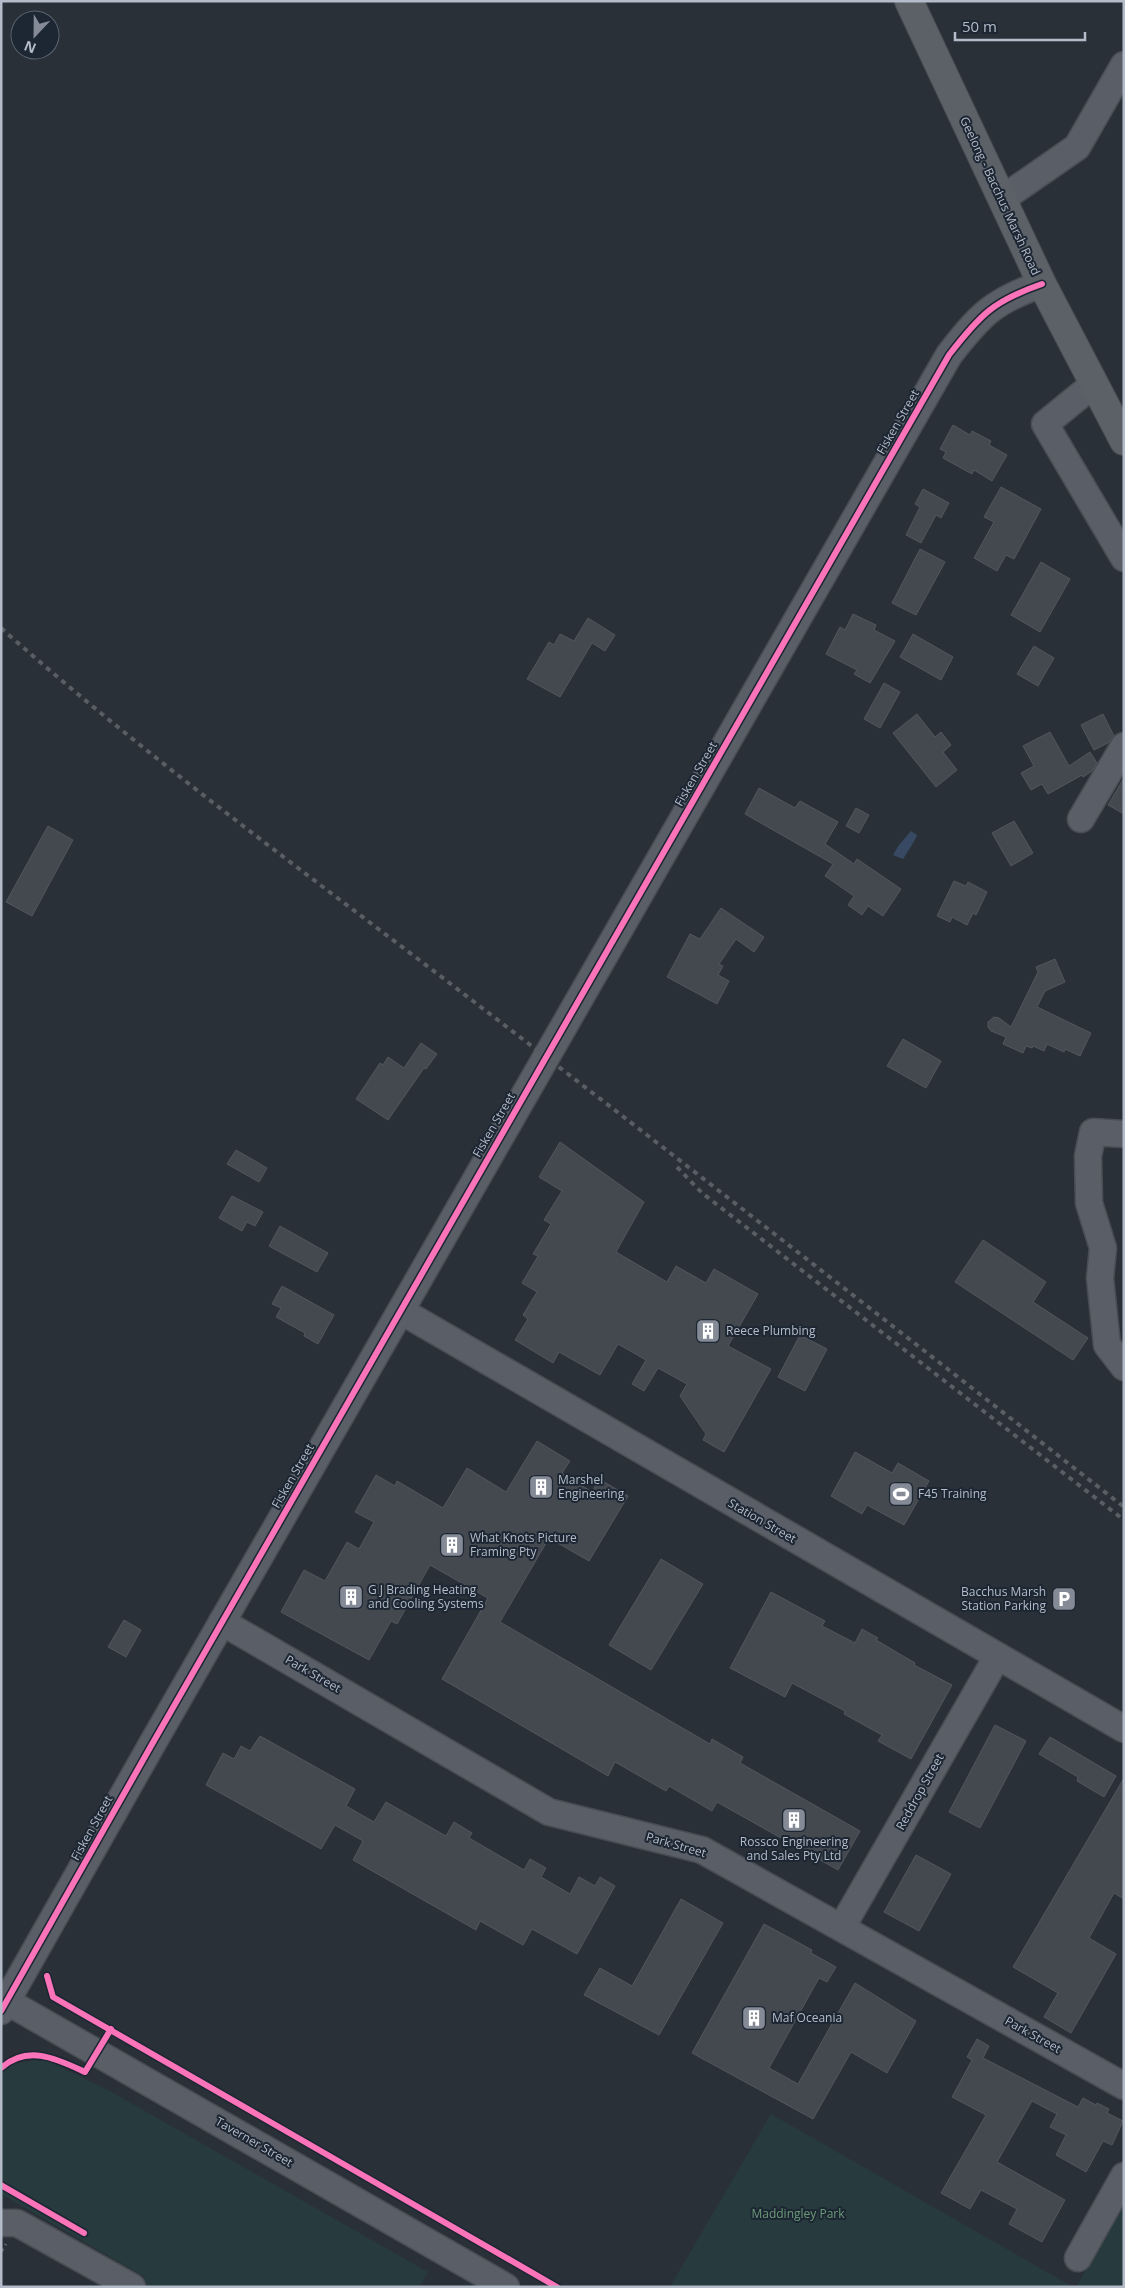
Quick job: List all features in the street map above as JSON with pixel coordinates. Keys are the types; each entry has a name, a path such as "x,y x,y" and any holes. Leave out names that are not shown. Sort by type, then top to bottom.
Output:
{"main road":[{"name":"Geelong - Bacchus Marsh Road","path":"909,1 1042,284 1124,441"}],"street":[{"path":"1002,199 1076,147 1124,64"},
{"name":"Fisken Street","path":"3,2003 949,355 977,319 1012,294 1042,284"},
{"path":"1094,384 1045,424 1124,558"},
{"path":"1081,819 1124,746"},
{"path":"1124,1134 1093,1132 1088,1156 1089,1203 1104,1248 1100,1278 1107,1345 1124,1367"},
{"name":"Station Street","path":"400,1311 1124,1729"},
{"name":"Park Street","path":"222,1622 550,1812 702,1850 1124,2086"},
{"name":"Reddrop Street","path":"842,1927 997,1657"},
{"name":"Taverner Street","path":"3,2003 506,2287"},
{"path":"1078,2258 1124,2176"},
{"path":"1,2223 17,2223 132,2287"}],"green space":[{"path":"34,2060 48,2061 108,2090 428,2272 419,2287 140,2287 145,2277 1,2194 1,2073 14,2064"},
{"name":"Maddingley Park","path":"771,2114 1073,2287 670,2287"},
{"path":"1124,2202 1124,2287 1076,2287"}],"water":[{"path":"911,831 917,835 903,859 893,855 899,845"}],"building":[{"path":"953,425 970,435 972,431 991,441 989,445 1007,455 992,481 974,470 972,474 943,458 946,452 940,449"},
{"path":"1001,487 1041,509 1014,559 1006,555 997,571 974,558 994,522 984,517"},
{"path":"923,489 949,503 941,518 936,515 921,543 906,535 920,507 915,504"},
{"path":"920,549 945,562 916,615 892,603"},
{"path":"1041,562 1070,579 1040,632 1011,615"},
{"path":"853,614 876,625 874,630 895,641 870,683 854,674 857,670 826,654 840,627 845,630"},
{"path":"588,618 615,635 605,651 592,643 560,697 527,679 549,642 554,645 560,634 574,641"},
{"path":"913,634 953,657 941,680 900,657"},
{"path":"1034,646 1054,658 1038,686 1017,674"},
{"path":"884,683 900,692 880,728 864,719"},
{"path":"917,714 935,737 941,732 951,745 943,752 957,770 936,787 893,733"},
{"path":"1103,714 1114,736 1108,743 1094,750 1081,725"},
{"path":"1050,732 1069,766 1090,752 1097,763 1092,771 1083,777 1082,775 1048,794 1042,784 1031,790 1021,773 1034,766 1023,746"},
{"path":"1124,778 1124,814 1108,805"},
{"path":"759,788 795,808 800,801 838,822 825,844 854,864 857,859 901,889 883,916 868,906 862,915 848,905 854,896 825,876 833,864 745,814"},
{"path":"856,808 869,815 859,833 846,826"},
{"path":"1014,821 1033,853 1011,866 992,833"},
{"path":"48,826 73,840 32,916 6,902"},
{"path":"954,881 966,886 968,882 987,892 976,915 973,913 967,925 952,917 950,922 937,916"},
{"path":"721,908 764,937 754,952 736,939 719,964 723,966 718,975 729,981 717,1004 667,977 690,934 700,939"},
{"path":"1055,959 1065,982 1045,991 1037,1007 1091,1033 1080,1056 1065,1049 1064,1052 1047,1044 1044,1051 1033,1046 1032,1048 1026,1046 1023,1053 1003,1044 1006,1037 991,1031 988,1027 988,1022 994,1017 999,1018 1011,1027 1038,972 1036,967"},
{"path":"903,1039 941,1061 926,1088 887,1066"},
{"path":"421,1043 437,1054 426,1069 424,1068 388,1120 356,1099 380,1063 383,1065 388,1057 404,1068"},
{"path":"560,1142 644,1202 616,1252 667,1282 676,1266 706,1283 714,1269 758,1294 728,1346 771,1369 724,1452 703,1440 706,1434 680,1396 687,1384 658,1368 644,1391 632,1384 646,1360 618,1344 600,1375 559,1352 553,1363 515,1340 528,1319 523,1315 537,1292 522,1283 538,1256 533,1254 551,1224 544,1220 562,1191 539,1177"},
{"path":"236,1150 267,1168 259,1182 227,1164"},
{"path":"232,1196 263,1212 255,1226 247,1222 242,1231 219,1218"},
{"path":"280,1226 328,1253 317,1272 269,1246"},
{"path":"983,1240 1046,1282 1033,1302 1088,1338 1073,1360 955,1282"},
{"path":"282,1286 334,1315 318,1344 304,1336 305,1333 276,1317 281,1308 272,1304"},
{"path":"800,1335 827,1349 805,1391 778,1377"},
{"path":"537,1441 570,1461 562,1473 592,1492 599,1479 628,1496 589,1561 549,1538 500,1622 710,1744 712,1739 743,1757 740,1763 860,1831 838,1870 717,1802 712,1811 669,1786 666,1791 615,1762 608,1776 442,1679 488,1598 430,1565 397,1624 391,1621 369,1660 281,1612 304,1570 325,1581 347,1542 359,1549 374,1522 355,1512 376,1475 395,1486 397,1481 443,1508 467,1468 506,1492"},
{"path":"855,1452 892,1473 898,1463 929,1481 904,1525 867,1505 862,1514 831,1496"},
{"path":"661,1559 703,1584 651,1670 609,1645"},
{"path":"771,1592 825,1621 822,1626 855,1643 862,1629 878,1638 876,1640 915,1663 914,1665 952,1685 911,1759 878,1741 882,1735 844,1714 845,1711 792,1683 785,1697 730,1668"},
{"path":"124,1620 141,1630 126,1657 108,1647"},
{"path":"995,1725 1026,1741 980,1828 949,1812"},
{"path":"260,1736 355,1789 346,1806 374,1822 386,1802 446,1836 454,1822 472,1833 469,1838 524,1870 530,1859 546,1868 541,1877 570,1894 579,1877 595,1886 600,1877 615,1886 577,1954 532,1929 523,1945 480,1921 476,1930 353,1860 363,1841 335,1825 321,1849 206,1785 223,1753 234,1759 241,1746 250,1751"},
{"path":"1050,1737 1116,1776 1104,1797 1077,1781 1078,1777 1039,1754"},
{"path":"1124,1778 1124,1899 1114,1893 1089,1938 1116,1954 1071,2033 1044,2017 1058,1993 1013,1967"},
{"path":"916,1855 951,1874 919,1931 884,1912"},
{"path":"681,1899 723,1923 659,2035 584,1995 600,1968 632,1986"},
{"path":"764,1924 812,1950 811,1953 836,1967 827,1982 819,1978 769,2068 798,2084 855,1983 916,2021 887,2073 851,2052 813,2119 692,2053"},
{"path":"977,2039 989,2046 983,2058 1078,2107 1083,2098 1096,2105 1097,2103 1109,2109 1107,2113 1123,2121 1112,2145 1103,2141 1086,2172 1056,2155 1066,2135 1050,2127 1057,2114 1032,2101 997,2162 1065,2200 1042,2242 1009,2224 1017,2209 981,2190 970,2209 941,2193 986,2115 952,2097 972,2060 967,2057"}],"railway":[{"path":"1,628 116,725 234,819 799,1253 1124,1507"},
{"path":"677,1167 702,1193 1124,1520"}],"cycle path":[{"path":"1,2011 949,355 979,319 999,303 1042,284"},
{"path":"47,1976 53,1997 557,2287"},
{"path":"1,2068 11,2061 32,2055 53,2059 85,2072 111,2029"},
{"path":"1,2185 84,2233"}],"place":[{"name":"Reece Plumbing","path":"708,1331"},
{"name":"Marshel Engineering","path":"541,1487"},
{"name":"F45 Training","path":"901,1494"},
{"name":"What Knots Picture Framing Pty","path":"452,1545"},
{"name":"G J Brading Heating and Cooling Systems","path":"351,1597"},
{"name":"Bacchus Marsh Station Parking","path":"1064,1599"},
{"name":"Rossco Engineering and Sales Pty Ltd","path":"794,1820"},
{"name":"Maf Oceania","path":"754,2018"}]}
